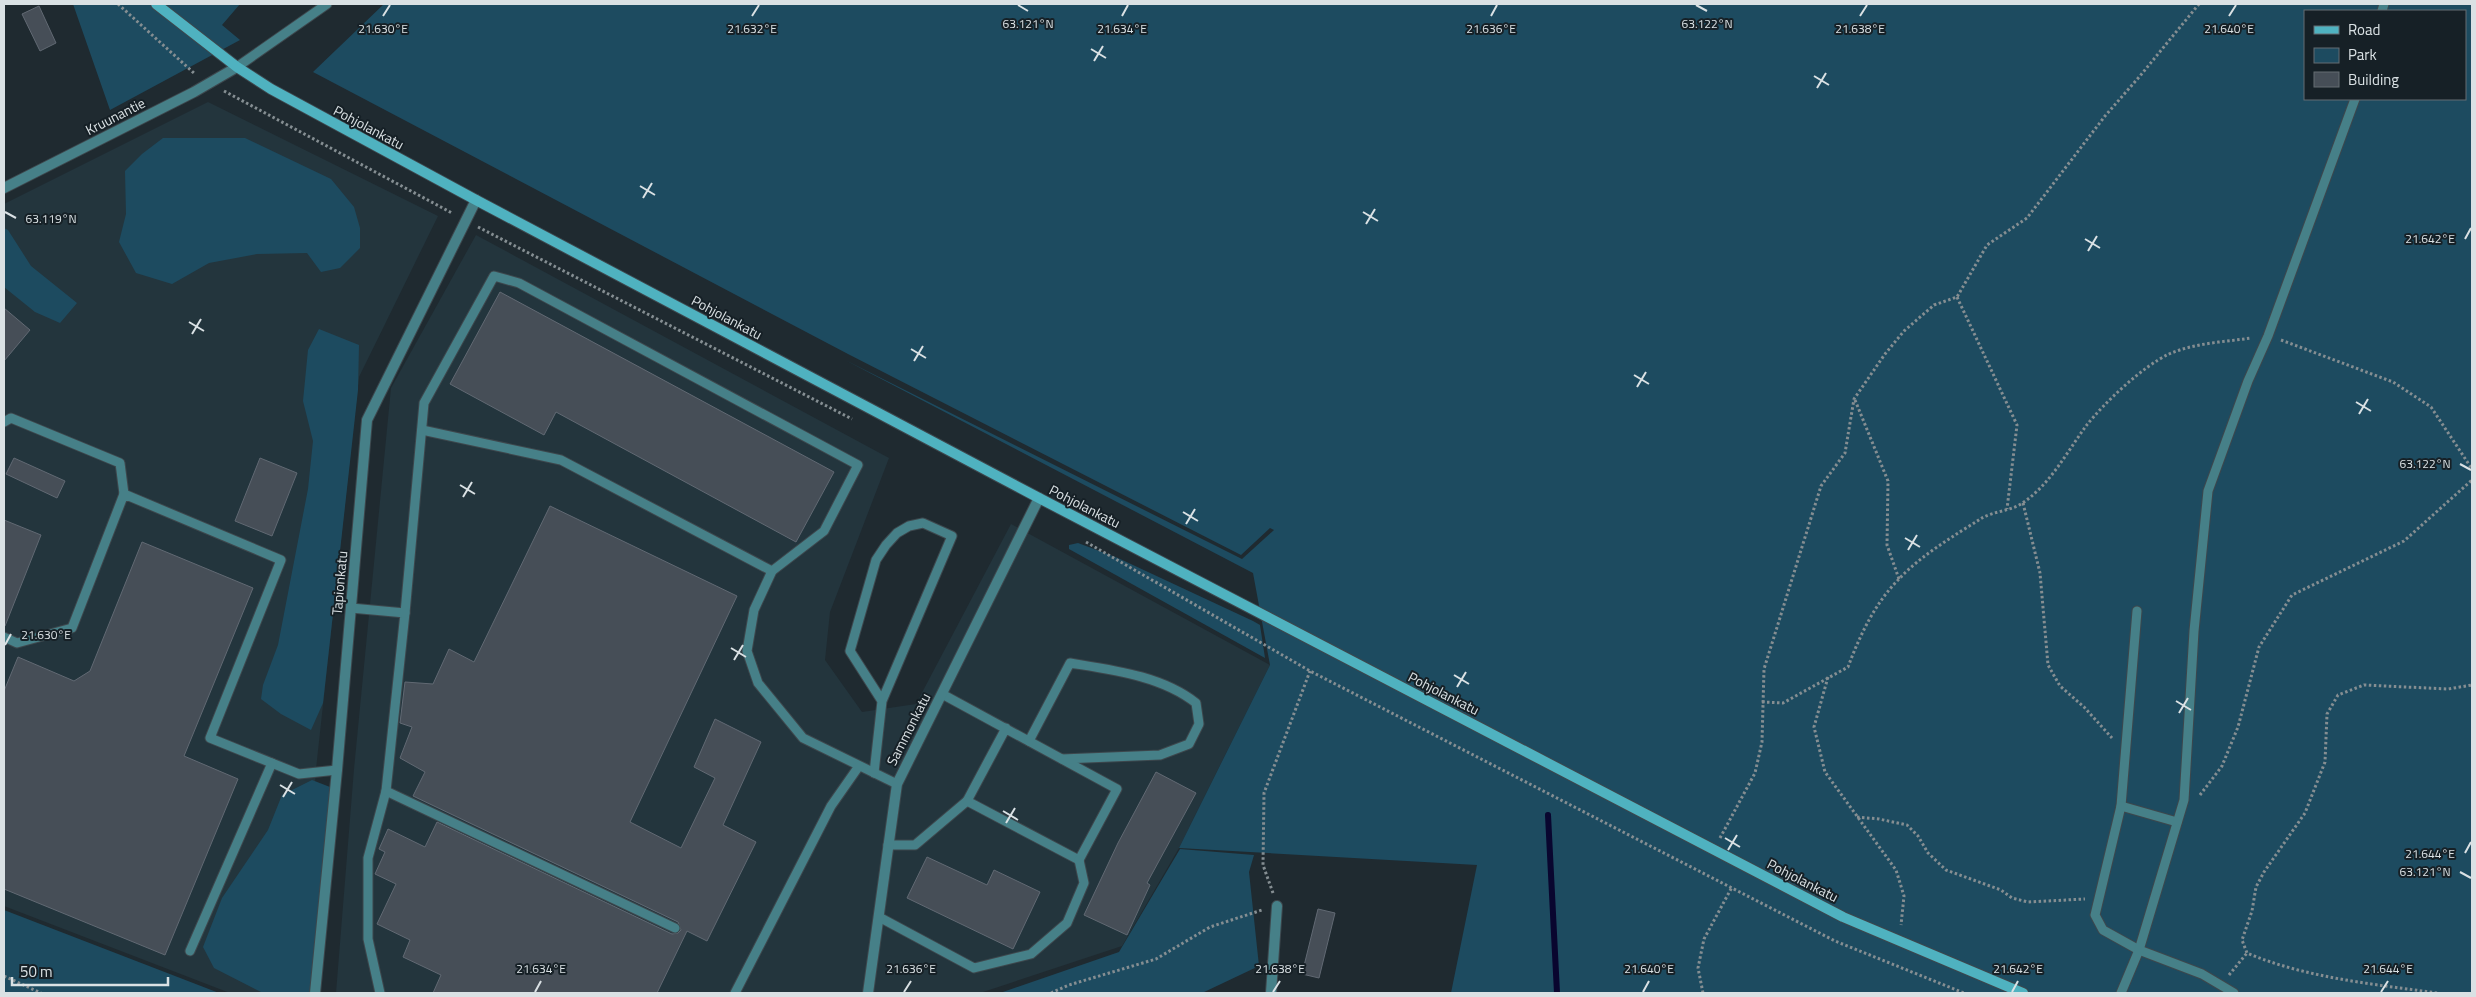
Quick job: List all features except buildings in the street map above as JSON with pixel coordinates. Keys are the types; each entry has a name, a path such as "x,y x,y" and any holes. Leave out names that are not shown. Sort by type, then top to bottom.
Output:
{"main road":[{"name":"Pohjolankatu","path":"156,4 180,25 237,67 314,113 476,200 1039,498 1843,916 2023,993"}],"street":[{"name":"Kruunantie","path":"4,188 209,84 237,67"},
{"name":"Tapionkatu","path":"315,993 337,770 367,420 476,200"},
{"name":"Sammonkatu","path":"868,993 896,784 1039,498"},
{"path":"1271,993 1277,906"}],"lane":[{"path":"237,67 328,4"},
{"path":"2121,993 2140,950 2184,800 2194,631 2208,491 2248,381 2268,336 2355,100"},
{"path":"380,993 368,939 368,858 386,791 405,613 424,403 494,276 519,283 858,465 824,531 772,571 754,610 747,651 758,684 803,738 896,784"},
{"path":"4,422 11,418 120,463 124,494 72,628 17,643 4,638"},
{"path":"422,430 561,460 772,571"},
{"path":"124,494 281,560 210,738 299,774 337,770"},
{"path":"874,773 882,701 952,536 923,523 909,526 897,533 876,560 850,651 882,701"},
{"path":"351,608 405,613"},
{"path":"2137,611 2121,806 2095,915 2103,930 2140,950 2202,974 2234,993"},
{"path":"1029,741 1070,663 1113,670 1163,684 1183,693 1196,704 1199,724 1189,744 1160,755 1062,759"},
{"path":"879,917 974,968 1031,954 1067,923 1084,883 1078,860 1117,789 942,694"},
{"path":"888,846 915,845 967,800 1006,728"},
{"path":"190,951 272,763"},
{"path":"736,993 831,806 859,766"},
{"path":"386,791 675,928"},
{"path":"967,800 1078,860"},
{"path":"2121,806 2177,822"}],"path":[{"path":"118,4 195,74 209,84 466,221 856,421"},
{"path":"1703,873 1755,773 1762,742 1764,669 1821,486 1845,453 1854,399 1885,354 1904,331 1934,305 1957,297 1987,245 2027,218 2105,116 2199,4"},
{"path":"186,78 195,74"},
{"path":"1957,297 2017,425 2007,509"},
{"path":"1762,702 1783,703 1848,667 1861,633 1899,578 1941,545 1984,517 2023,503 2046,481 2087,425 2118,392 2169,354 2209,343 2268,336 2393,382 2432,407 2472,469"},
{"path":"1854,399 1888,481 1888,545 1899,578"},
{"path":"2198,797 2222,766 2238,727 2258,647 2292,595 2404,541 2472,480"},
{"path":"2023,503 2040,573 2048,665 2060,686 2084,708 2113,740"},
{"path":"1085,542 1310,671 1835,941 1964,993"},
{"path":"1051,993 1069,985 1156,960 1210,927 1277,906 1263,865 1264,794 1310,671"},
{"path":"1829,676 1814,727 1826,772 1896,870 1904,896 1900,941"},
{"path":"2437,993 2369,985 2265,961 2247,953 2242,940 2252,911 2256,887 2264,872 2305,813 2325,762 2327,714 2338,695 2364,685 2448,689 2472,686"},
{"path":"1857,817 1880,819 1907,825 1918,836 1928,853 1946,870 2001,890 2012,898 2028,902 2072,900"},
{"path":"1703,993 1698,968 1704,939 1732,888"},
{"path":"2222,985 2247,953"},
{"path":"4,976 41,993"}],"shaded area":[{"path":"208,102 438,216 359,377 316,769 300,993 230,993 4,906 4,204"},
{"path":"476,235 889,458 830,612 825,660 862,712 916,704 1011,524 1270,665 1179,848 1122,946 980,993 336,993 354,769 391,388"}],"green space":[{"path":"73,4 240,4 222,25 240,40 110,110"},
{"path":"384,4 2472,4 2472,993 1451,993 1477,865 1179,848 1270,665 1253,573 845,360 1242,559 1274,530 1270,528 1241,555 848,354 313,72"},
{"path":"163,138 245,138 331,179 354,207 360,228 360,248 340,268 321,272 307,253 257,254 209,263 172,284 136,273 119,242 126,214 125,171 142,154"},
{"path":"4,228 8,230 31,266 77,303 60,323 35,312 4,287"},
{"path":"319,329 359,345 358,390 323,703 311,730 281,714 261,699 263,685 278,645 308,489 313,441 303,401 308,350"},
{"path":"1078,543 1118,558 1260,625 1265,658 1069,549 1069,545"},
{"path":"312,780 330,787 310,993 263,993 214,968 203,947 222,898 268,830 282,795"},
{"path":"1180,849 1254,855 1249,872 1259,966 1202,993 1000,993 1119,952"},
{"path":"4,910 219,993 4,993"}],"waterway":[{"path":"1548,815 1557,993"}]}
